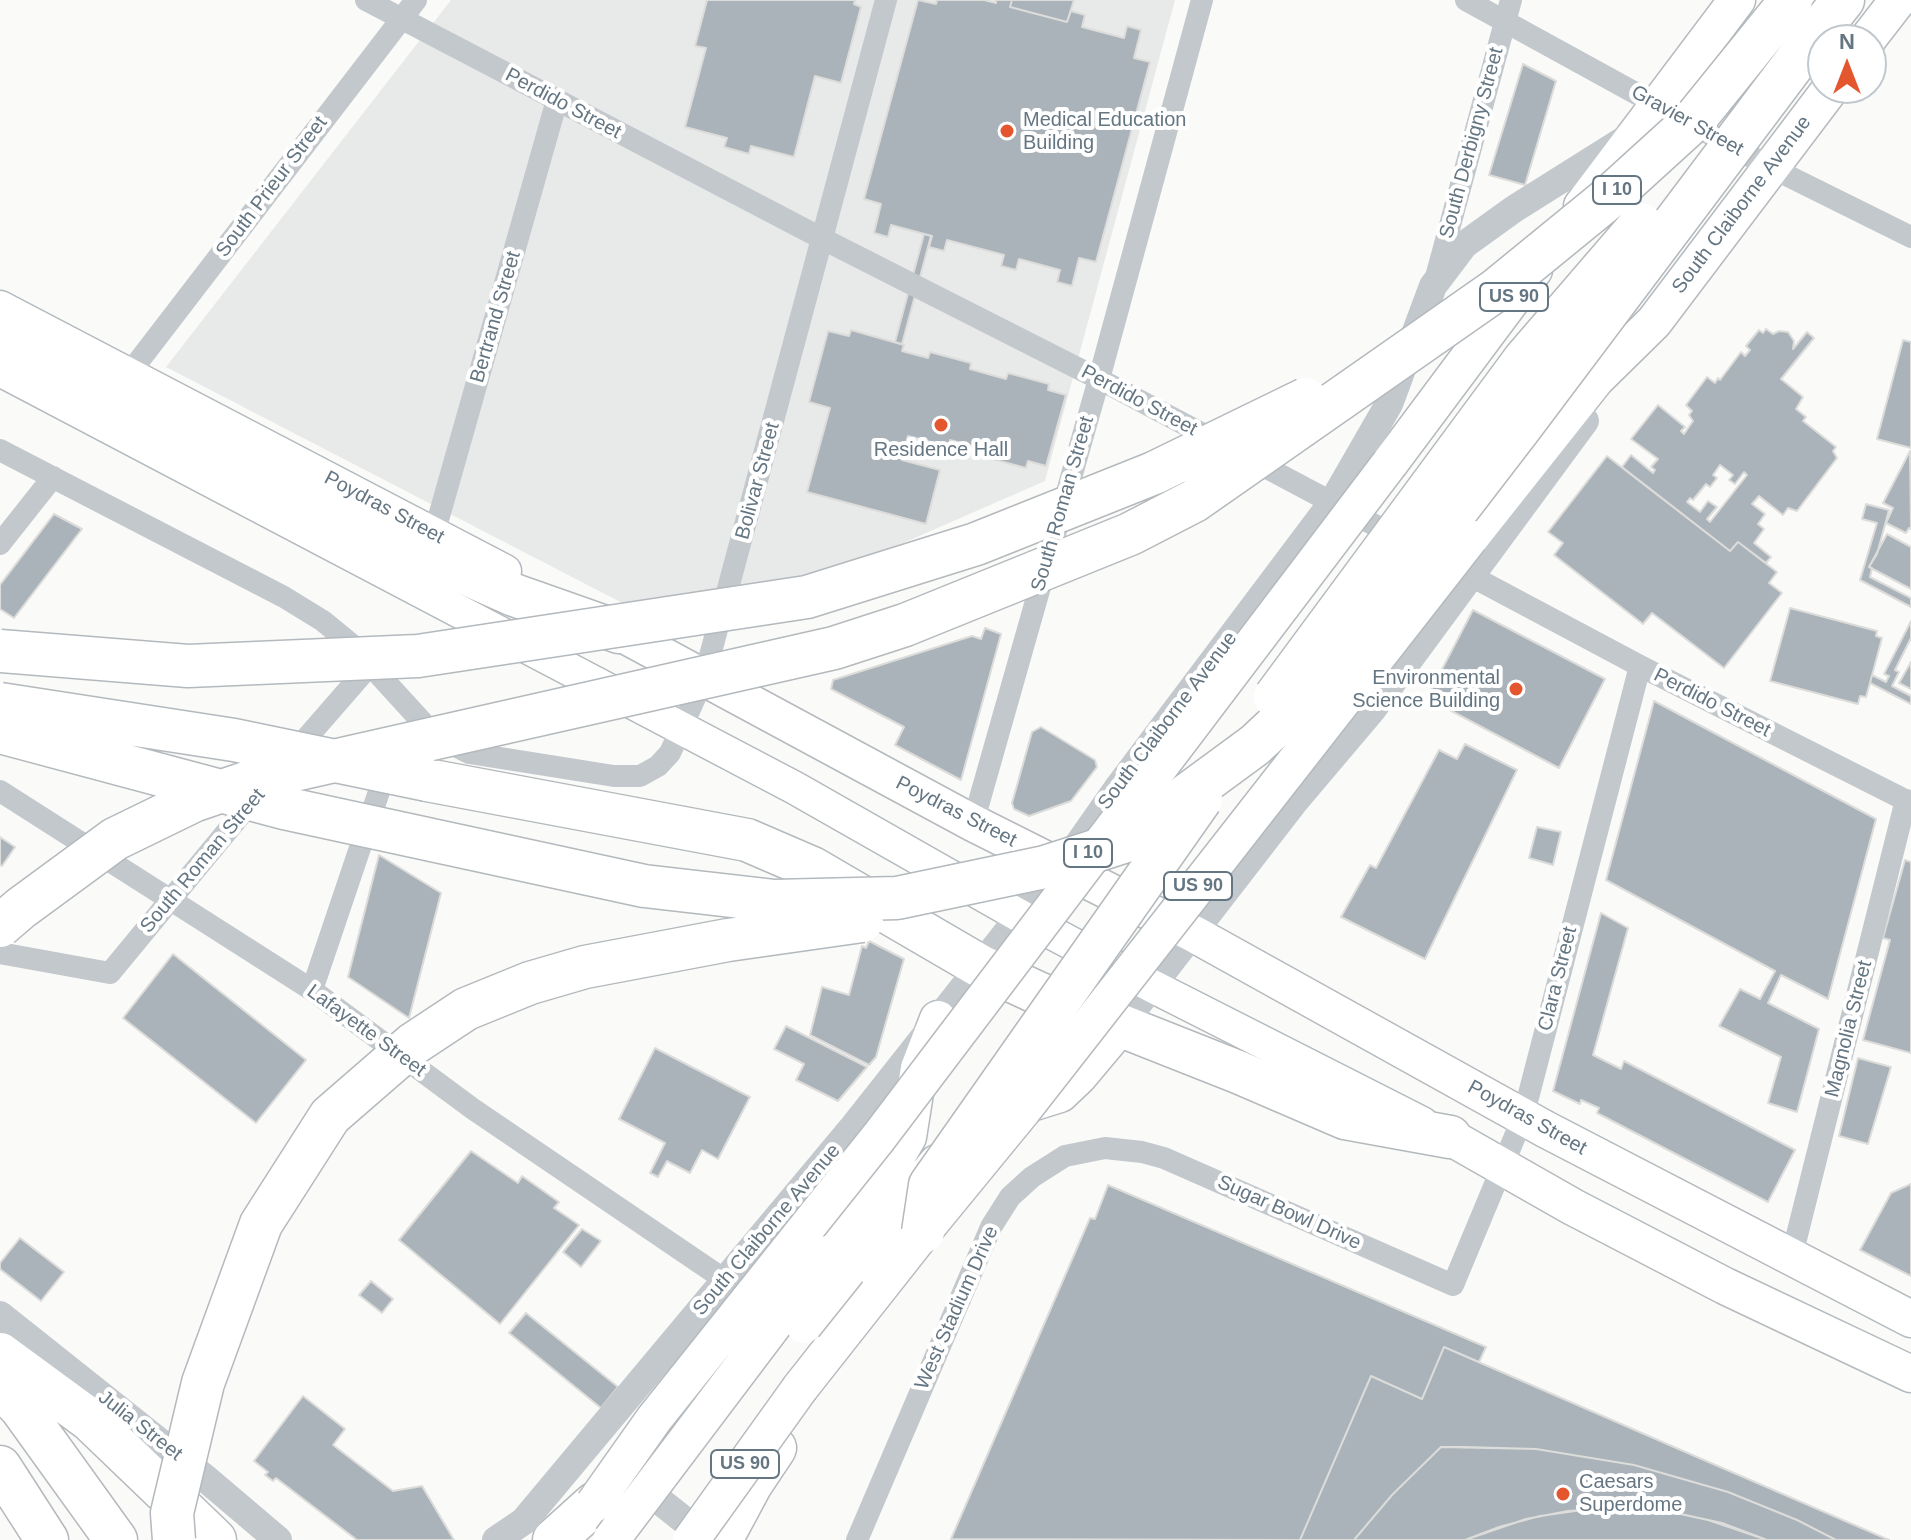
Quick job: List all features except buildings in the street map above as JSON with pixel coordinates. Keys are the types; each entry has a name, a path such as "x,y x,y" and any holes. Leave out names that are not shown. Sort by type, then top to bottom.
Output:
{"highway":[{"name":"I 10","path":"0,651 188,666 418,656 807,597 976,544 1154,473 1412,348 1508,280 1605,201 1694,120 1791,0"},
{"name":"I 10","path":"0,732 284,808 644,886 775,901 897,898 1054,867 1123,842 1255,745 1316,688 1471,491 1832,15"},
{"path":"923,1232 930,1185 1166,847 1524,360 1668,193 1832,15"},
{"path":"0,336 431,558 514,595 621,633"},
{"path":"0,926 115,839 193,801 263,777 834,648 905,625 1130,534 1194,501 1412,348"},
{"path":"0,704 234,740 448,785 747,840 812,868 980,966 1121,1026 1345,1118 1450,1137"},
{"path":"174,1540 172,1513 203,1383 261,1224 330,1116 413,1044 466,1009 530,983 585,967 728,940 834,926 979,900 1054,867"},
{"path":"0,1354 90,1420 215,1540"},
{"path":"721,1540 751,1484 789,1425 800,1388"},
{"path":"11,1397 116,1540"},
{"path":"0,1467 47,1540"},
{"path":"143,1471 202,1510 238,1540"},
{"path":"554,1540 603,1522"}],"main road":[{"name":"South Claiborne Avenue","path":"572,1540 603,1522 654,1419 889,1124 1737,0"},
{"path":"1879,24 1898,0"},
{"name":"South Claiborne Avenue","path":"691,1540 800,1388 1023,1110 1596,379 1654,322 1819,104"},
{"name":"Poydras Street","path":"0,307 621,633 1054,867 1194,934 1523,1117 1911,1319"},
{"path":"0,370 683,728 1152,986 1450,1137 1573,1207 1725,1286 1911,1374"},
{"path":"641,1540 770,1366 838,1262 908,1137 919,1068 938,1019"},
{"path":"603,1522 838,1262 974,1118 995,1107 1028,1104 1060,1094 1121,1026"}],"street":[{"name":"Perdido Street","path":"366,0 823,239 1099,379 1640,666 1908,802"},
{"name":"South Prieur Street","path":"128,375 416,0"},
{"name":"Bolivar Street","path":"408,707 435,736 469,753 614,776 640,776 658,766 670,753 704,678 886,0"},
{"name":"South Roman Street","path":"973,823 1202,0"},
{"name":"Gravier Street","path":"1466,0 1508,10 1647,118 1770,167 1911,237"},
{"name":"South Derbigny Street","path":"1433,286 1508,10"},
{"name":"Bertrand Street","path":"434,534 557,100"},
{"name":"South Claiborne Avenue","path":"496,1540 524,1521 854,1126 1020,916 1054,867 1117,789 1332,503 1389,404 1433,286 1464,245 1647,118"},
{"name":"South Claiborne Avenue","path":"1121,1026 1295,801 1372,710 1610,388 1654,322"},
{"path":"0,450 284,597 342,636 408,707 312,990"},
{"path":"0,544 53,477"},
{"name":"South Roman Street","path":"0,953 110,973 218,840 370,665"},
{"name":"Clara Street","path":"1453,1285 1523,1117 1640,666"},
{"name":"Lafayette Street","path":"0,791 312,990 473,1109 725,1280"},
{"name":"Magnolia Street","path":"1791,1259 1908,802"},
{"name":"Sugar Bowl Drive","path":"1123,1149 1164,1158 1453,1285"},
{"name":"West Stadium Drive","path":"857,1540 991,1227 1010,1197 1032,1177 1065,1156 1084,1150 1123,1149"},
{"name":"Julia Street","path":"0,1315 278,1540"},
{"path":"588,1444 709,1540"}],"shaded area":[{"path":"451,0 1175,0 1045,481 688,637 166,367"}],"place":[{"name":"Medical Education Building","path":"1007,131"},
{"name":"Residence Hall","path":"941,425"},
{"name":"Environmental Science Building","path":"1516,689"},
{"name":"Caesars Superdome","path":"1563,1494"}]}
